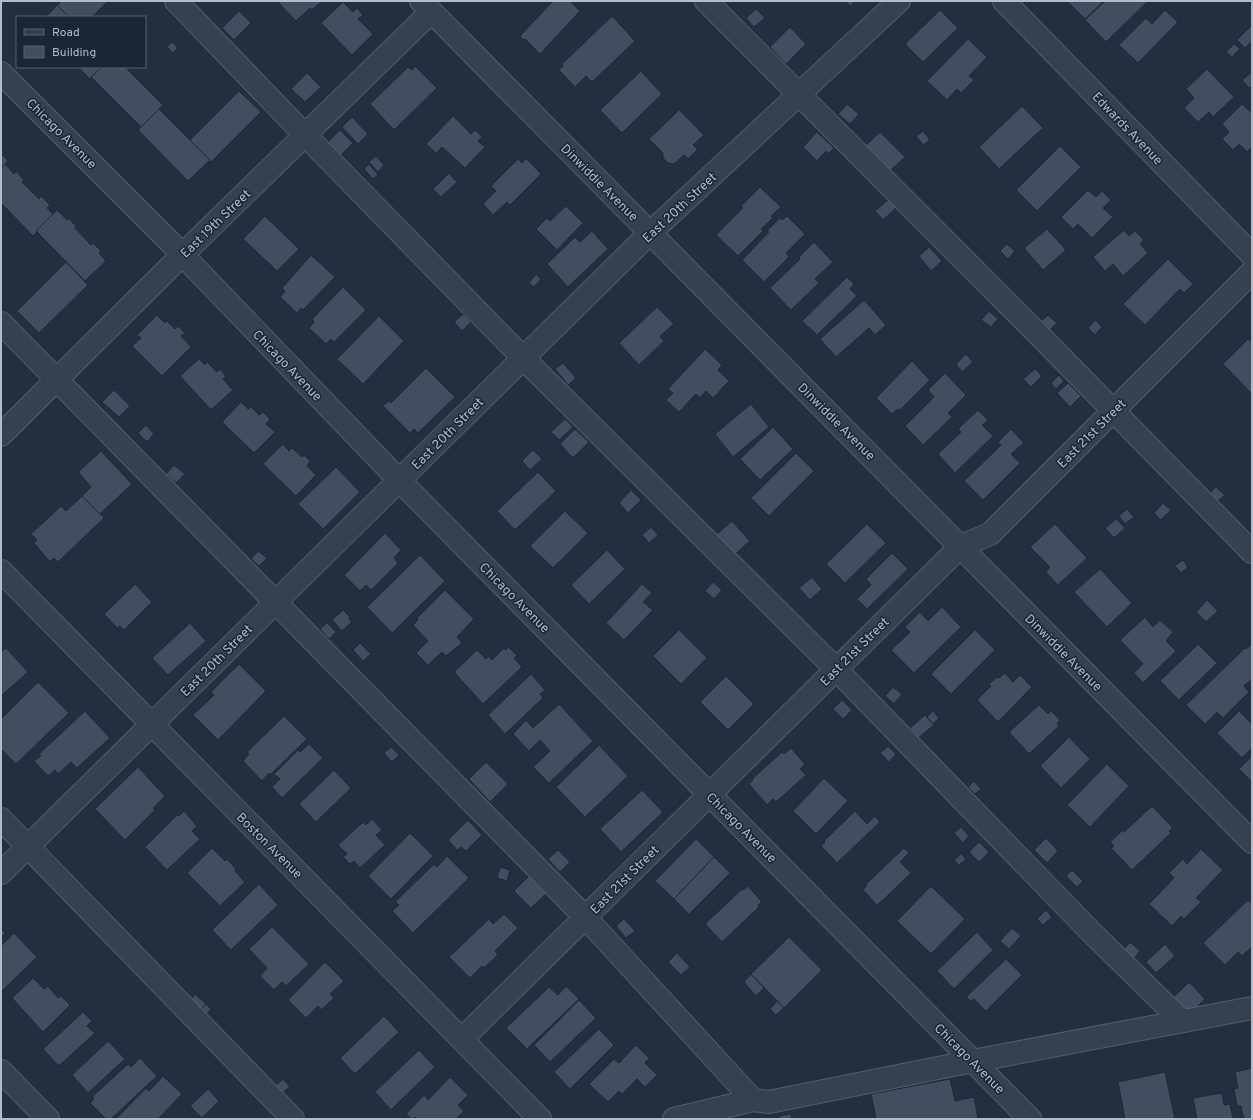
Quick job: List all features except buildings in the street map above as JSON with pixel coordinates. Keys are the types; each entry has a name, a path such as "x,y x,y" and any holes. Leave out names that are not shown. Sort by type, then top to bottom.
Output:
{"street":[{"path":"176,1 523,358 836,670 1092,934 1182,1021"},
{"path":"706,1 1113,410 1252,552"},
{"name":"East 20th Street","path":"1,873 650,233 899,1"},
{"name":"Edwards Avenue","path":"1004,1 1252,255"},
{"name":"East 19th Street","path":"1,435 305,135 426,6"},
{"name":"Dinwiddie Avenue","path":"426,6 1252,842"},
{"name":"Chicago Avenue","path":"1,73 182,255 399,480 1030,1119"},
{"name":"East 21st Street","path":"462,1039 961,546 990,534 1252,272"},
{"path":"1,323 585,917 753,1100"},
{"name":"Boston Avenue","path":"1,571 540,1119"},
{"path":"1,819 293,1119"},
{"path":"674,1119 753,1100 769,1102 973,1061 1252,1008"},
{"path":"1,1071 48,1119"}]}
